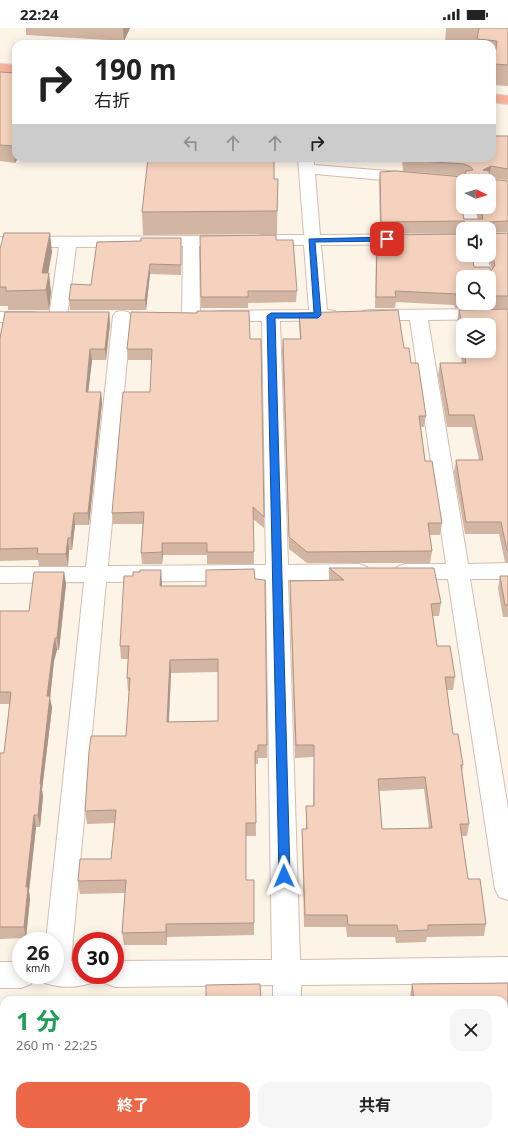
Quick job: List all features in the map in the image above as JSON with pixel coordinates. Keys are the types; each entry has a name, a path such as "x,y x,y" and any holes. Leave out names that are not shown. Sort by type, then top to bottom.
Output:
{"highway":[{"path":"0,68 12,69"},
{"path":"496,98 508,100"}],"street":[{"path":"318,315 306,164 456,182"},
{"path":"0,242 456,239"},
{"path":"191,241 183,316 418,315 496,311"},
{"path":"0,317 65,317 68,242"},
{"path":"418,315 508,889"},
{"path":"64,974 96,574 123,316"},
{"path":"271,316 287,996"},
{"path":"0,575 508,571"},
{"path":"124,974 508,970"},
{"path":"0,975 12,975"}],"building":[{"path":"479,28 508,28 508,65 496,64 496,40 477,39"},
{"path":"0,72 12,73 12,146 0,145"},
{"path":"496,136 508,136 508,169 491,166 483,170 489,171 489,174 465,174 466,171 473,170 471,167 464,164 434,162 496,162"},
{"path":"148,162 274,162 274,179 278,179 277,211 142,212"},
{"path":"396,171 456,176 456,214 463,214 464,219 483,219 482,214 496,214 496,180 508,181 508,221 381,222 380,172"},
{"path":"4,233 50,233 42,273 49,273 46,290 6,291 6,287 0,287 0,249"},
{"path":"508,233 508,296 496,296 496,270 492,270 495,265 496,234"},
{"path":"456,234 456,262 473,262 474,267 489,267 490,270 456,270 456,294 395,291 396,297 376,297 377,240 381,240 381,235"},
{"path":"276,235 276,240 293,240 297,291 248,291 248,297 201,297 200,236"},
{"path":"141,238 181,238 181,265 150,264 145,300 69,300 71,284 91,285 97,242 141,241"},
{"path":"508,309 508,550 501,522 466,522 456,460 483,460 474,415 449,415 440,363 466,363 465,358 496,358 496,318 461,318 459,310"},
{"path":"398,310 404,348 409,348 411,363 418,363 426,416 419,416 425,461 432,461 442,523 428,523 432,551 307,552 289,537 283,339 301,339 299,313"},
{"path":"197,311 249,311 250,339 261,339 264,517 253,507 254,552 207,552 207,543 162,543 162,552 141,553 144,512 112,513 123,392 150,392 152,349 127,349 131,312 197,313"},
{"path":"5,312 109,312 105,349 90,349 86,392 101,392 88,513 74,513 71,538 68,538 66,554 37,554 38,548 0,549 0,338"},
{"path":"329,568 434,568 441,603 431,604 437,646 450,646 455,677 445,677 453,734 458,734 463,765 461,765 469,824 460,824 468,879 480,879 486,924 428,925 428,930 398,931 397,925 348,925 347,915 305,915 302,829 307,829 306,806 314,806 314,745 296,745 290,581 344,580","holes":["425,777 432,828 382,829 378,779"]},
{"path":"254,569 255,579 265,580 267,745 258,745 258,751 255,751 256,823 246,823 246,880 254,880 254,923 166,924 166,932 124,933 122,932 126,880 78,881 80,859 111,859 116,810 85,811 91,736 126,736 130,678 127,678 129,646 120,646 124,576 133,576 133,572 140,572 140,570 161,570 160,586 206,586 206,570","holes":["218,659 218,721 167,722 170,660"]},
{"path":"34,572 64,572 57,638 55,638 53,649 47,696 50,696 38,815 34,815 26,887 28,887 24,927 0,927 0,753 4,753 11,692 0,692 0,611 29,611"},
{"path":"500,576 508,576 508,605 505,605"},
{"path":"508,983 508,996 414,996 412,984"},
{"path":"260,984 261,996 206,996 206,985"}],"route":[{"path":"284,876 271,316 318,315 312,240 387,239"}]}
